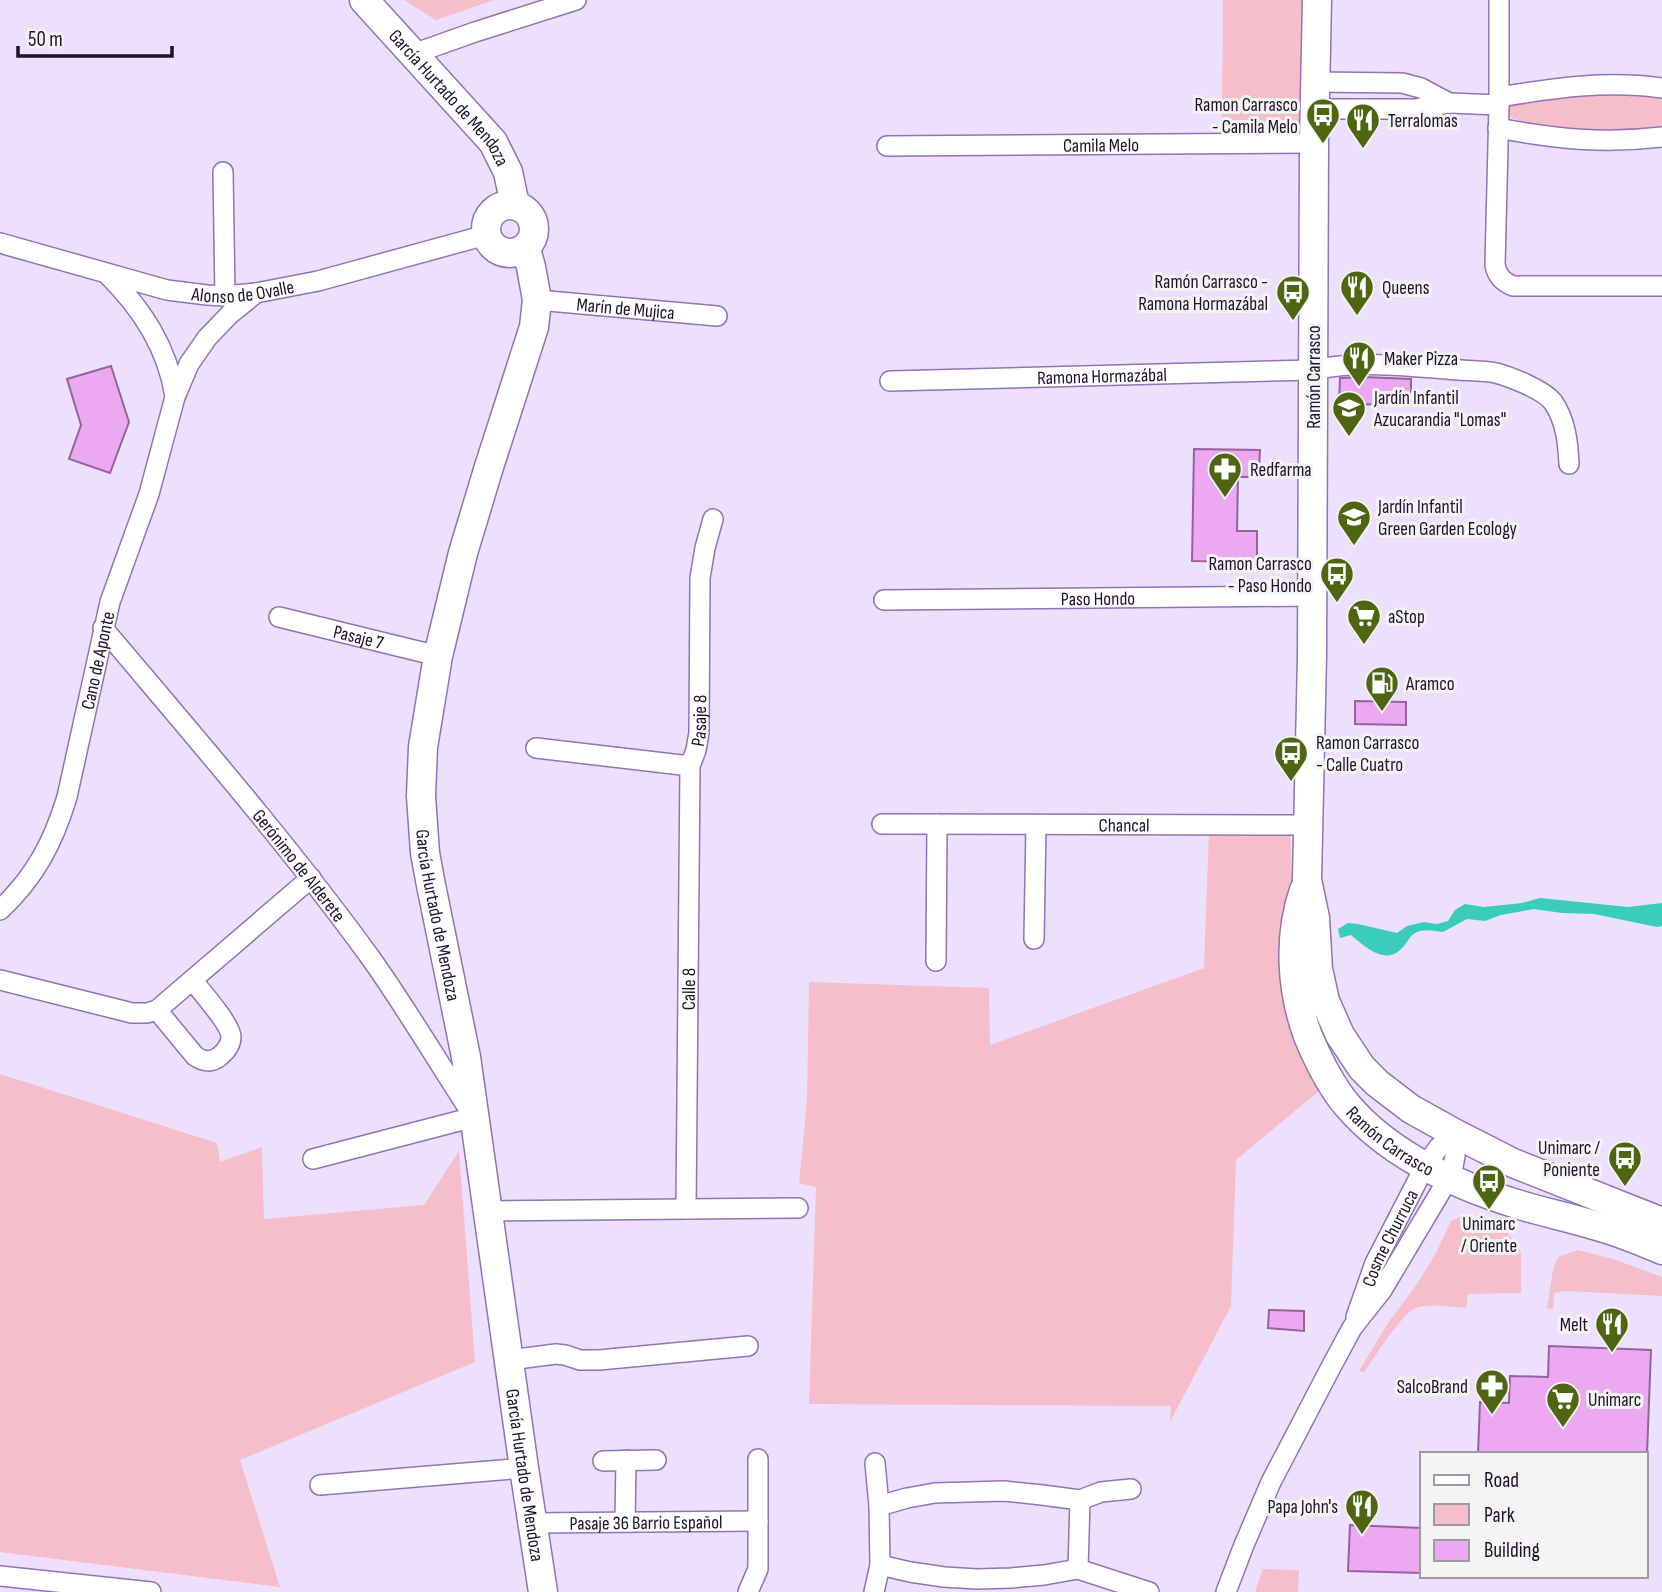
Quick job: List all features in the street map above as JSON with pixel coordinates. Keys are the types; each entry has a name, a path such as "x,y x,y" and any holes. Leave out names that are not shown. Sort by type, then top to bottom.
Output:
{"main road":[{"name":"García Hurtado de Mendoza","path":"364,0 493,142 508,172 516,205"},
{"path":"1294,0 1317,12"},
{"name":"Ramón Carrasco","path":"1317,12 1307,880 1315,918 1321,985 1340,1035 1362,1068 1411,1109 1513,1163 1662,1222"},
{"path":"516,205 527,212 534,223 534,237 526,248 506,254 493,247 486,235 486,228 491,215 502,206 516,205"},
{"name":"García Hurtado de Mendoza","path":"526,248 537,300 534,327 470,529 438,656 421,773 422,819 429,874 466,1057 544,1592"},
{"name":"Ramón Carrasco","path":"1307,880 1296,926 1294,960 1298,1002 1313,1048 1327,1075 1348,1105 1378,1134 1437,1172 1517,1204 1597,1226 1662,1250"}],"street":[{"path":"413,54 576,0"},
{"path":"1499,0 1495,265 1498,275 1502,280 1519,287 1662,286"},
{"path":"1315,96 1402,83 1421,88 1449,103"},
{"path":"1315,96 1415,109 1449,103 1499,101 1572,86 1599,84 1662,89"},
{"path":"1498,128 1581,140 1662,137"},
{"name":"Camila Melo","path":"887,146 1314,143"},
{"path":"223,172 225,296"},
{"name":"Alonso de Ovalle","path":"0,243 167,290 225,296 318,281 486,235"},
{"name":"Cano de Aponte","path":"107,274 138,308 151,327 169,368 175,397"},
{"name":"Cano de Aponte","path":"0,910 31,877 61,817 110,602 149,494 175,397 189,364 207,338 230,314 256,293"},
{"name":"Marín de Mujica","path":"537,300 717,316"},
{"name":"Ramona Hormazábal","path":"890,381 1313,370 1336,365 1373,363 1496,373 1534,388 1552,400 1563,421 1569,464"},
{"name":"Pasaje 8","path":"536,748 690,766 699,733 700,578 713,519"},
{"name":"Paso Hondo","path":"884,600 1312,596"},
{"name":"Pasaje 7","path":"279,617 438,656"},
{"name":"Gerónimo de Alderete","path":"103,628 310,878 371,959 474,1117"},
{"name":"Calle 8","path":"686,1209 690,766"},
{"name":"Chancal","path":"882,824 1309,825"},
{"path":"936,961 937,824"},
{"path":"1034,939 1036,825"},
{"path":"0,981 132,1013 157,1010 310,878"},
{"path":"157,1010 195,1056 208,1061 219,1057 230,1044 230,1031 192,981"},
{"path":"313,1160 474,1117"},
{"name":"Cosme Churruca","path":"1226,1592 1271,1482 1352,1328 1375,1263 1437,1172 1439,1147 1455,1134"},
{"path":"488,1211 798,1209"},
{"path":"509,1360 556,1354 565,1354 580,1360 599,1360 748,1346"},
{"path":"748,1592 758,1569 758,1459"},
{"path":"625,1522 626,1460"},
{"path":"603,1461 656,1460"},
{"path":"874,1592 880,1565 875,1462"},
{"path":"320,1485 524,1468"},
{"path":"879,1506 926,1495 965,1491 1004,1491 1080,1500 1101,1492 1131,1489"},
{"path":"1078,1569 1080,1500"},
{"name":"Pasaje 36 Barrio Español","path":"532,1523 758,1521"},
{"path":"880,1565 933,1575 977,1579 1033,1576 1078,1569 1149,1592"},
{"path":"0,1576 152,1592"}],"green space":[{"path":"404,0 494,0 436,20"},
{"path":"1223,0 1303,0 1303,123 1299,132 1242,134 1229,131 1225,127 1222,121"},
{"path":"1560,94 1662,94 1662,126 1630,131 1581,132 1549,128 1507,115 1506,105"},
{"path":"1209,831 1290,831 1295,936 1331,1081 1236,1160 1231,1306 1170,1422 1171,1406 809,1404 816,1187 799,1183 807,1101 809,982 989,988 990,1045 1204,968"},
{"path":"0,1074 217,1143 220,1162 262,1147 264,1219 424,1205 459,1151 475,1362 240,1460 280,1587 0,1552"},
{"path":"1462,1216 1505,1231 1518,1245 1521,1253 1521,1293 1468,1294 1466,1308 1416,1308 1403,1318 1364,1372 1361,1372 1360,1369 1388,1323 1435,1255 1451,1221"},
{"path":"1578,1250 1616,1260 1662,1277 1662,1296 1565,1291 1554,1293 1553,1309 1547,1308 1553,1270 1558,1257"},
{"path":"1263,1569 1299,1570 1298,1592 1255,1592"}],"shaded area":[{"path":"1540,898 1628,907 1662,903 1662,926 1594,914 1534,909 1485,921 1467,919 1443,932 1418,931 1400,950 1387,955 1374,952 1351,935 1340,938 1338,929 1348,923 1397,933 1407,926 1424,922 1437,924 1448,921 1455,910 1465,904 1484,907"}],"building":[{"path":"111,366 129,422 110,473 69,459 81,425 67,379"},
{"path":"1340,378 1411,379 1411,405 1339,404"},
{"path":"1194,449 1260,450 1259,469 1255,477 1238,477 1237,531 1257,531 1257,562 1192,561"},
{"path":"1355,701 1406,702 1406,725 1355,724"},
{"path":"1269,1310 1304,1311 1304,1331 1268,1328"},
{"name":"Unimarc","path":"1549,1346 1651,1350 1647,1452 1478,1452 1480,1402 1509,1403 1510,1376 1548,1377"},
{"path":"1350,1525 1420,1528 1420,1573 1348,1571"}],"place":[{"name":"Ramon Carrasco - Camila Melo","path":"1323,145"},
{"name":"Terralomas","path":"1363,150"},
{"name":"Queens","path":"1357,317"},
{"name":"Ramón Carrasco - Ramona Hormazábal","path":"1293,322"},
{"name":"Maker Pizza","path":"1359,388"},
{"name":"Jardín Infantil Azucarandia \"Lomas\"","path":"1349,438"},
{"name":"Redfarma","path":"1225,499"},
{"name":"Jardín Infantil Green Garden Ecology","path":"1354,547"},
{"name":"Ramon Carrasco - Paso Hondo","path":"1337,604"},
{"name":"aStop","path":"1364,646"},
{"name":"Aramco","path":"1382,713"},
{"name":"Ramon Carrasco - Calle Cuatro","path":"1291,783"},
{"name":"Unimarc / Poniente","path":"1625,1188"},
{"name":"Unimarc / Oriente","path":"1489,1211"},
{"name":"Melt","path":"1612,1354"},
{"name":"SalcoBrand","path":"1492,1416"},
{"name":"Unimarc","path":"1563,1429"},
{"name":"Papa John's","path":"1362,1536"}]}
